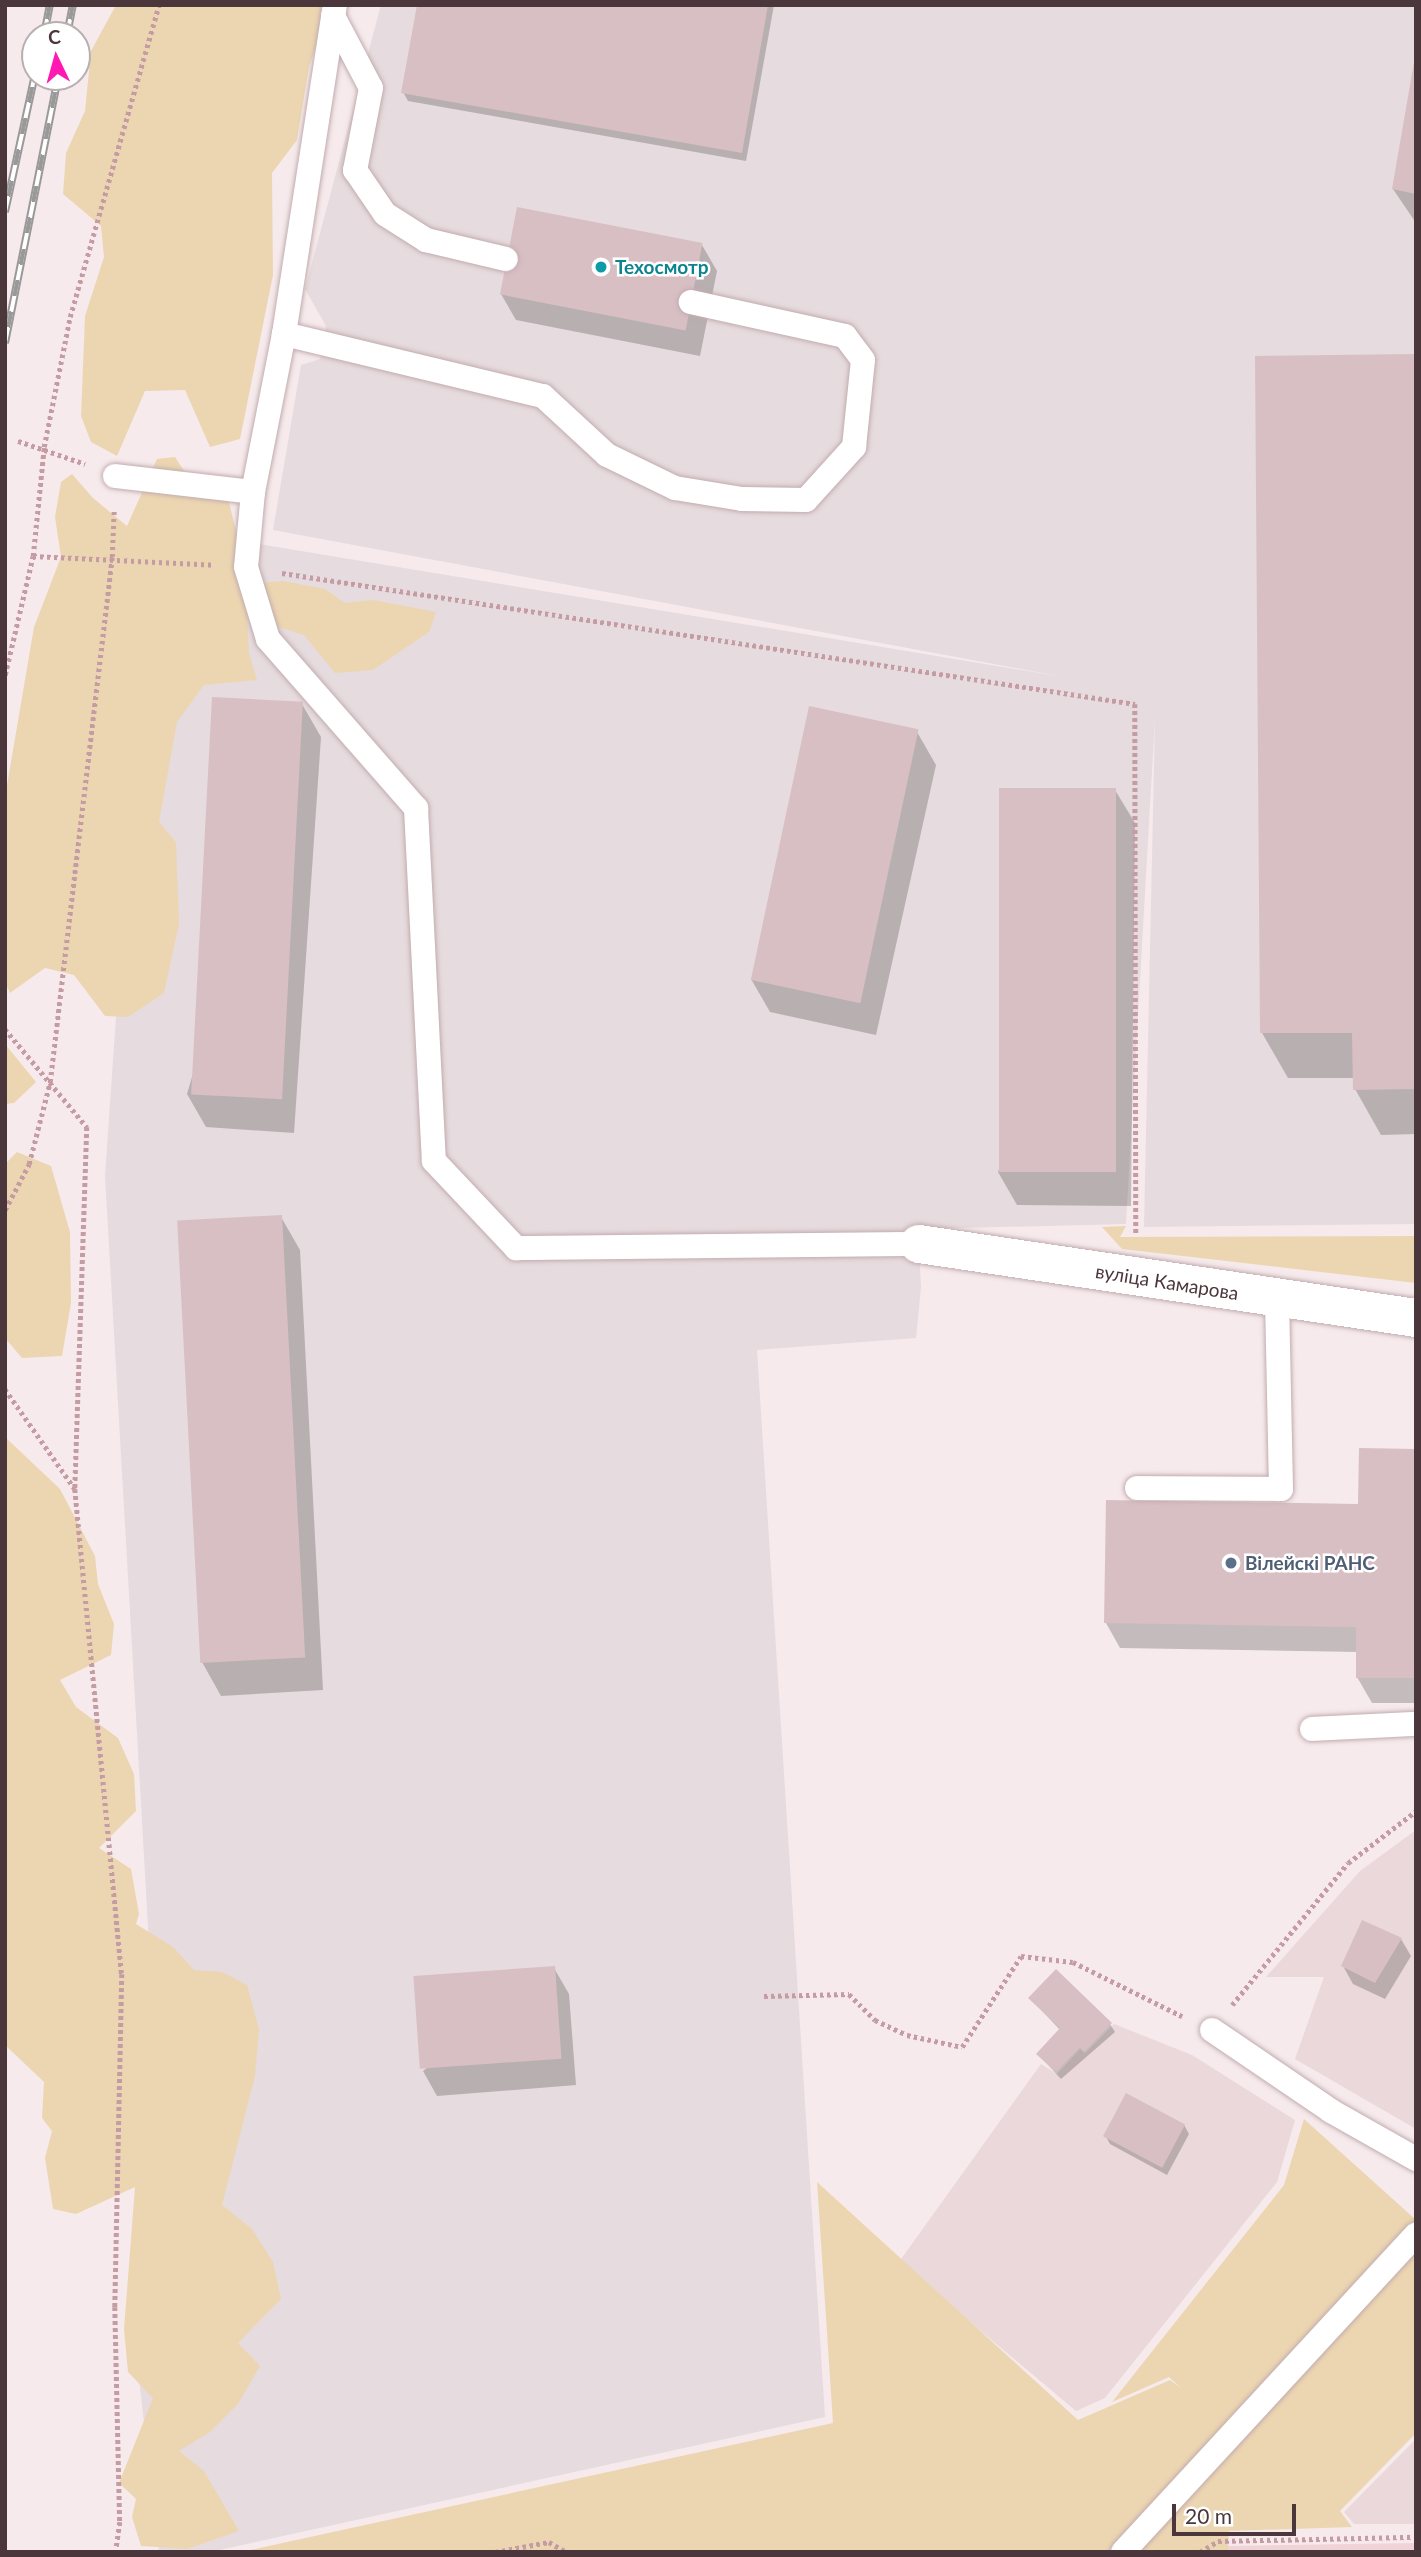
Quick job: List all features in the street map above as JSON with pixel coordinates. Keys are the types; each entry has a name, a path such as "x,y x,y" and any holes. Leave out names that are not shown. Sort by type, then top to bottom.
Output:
{"street":[{"name":"вуліца Камарова","path":"919,1244 1416,1318"}],"lane":[{"path":"334,11 371,88 355,170 385,214 426,240 506,259"},
{"path":"334,11 284,334 253,492 246,568 268,639 416,808 434,1161 516,1248 919,1244"},
{"path":"284,334 543,396 607,454 675,488 742,499 806,500 854,447 863,360 845,337 691,302"},
{"path":"115,476 253,492"},
{"path":"1137,1488 1281,1489 1277,1298"},
{"path":"1312,1729 1416,1724"},
{"path":"1212,2030 1331,2111 1416,2159"},
{"path":"1123,2552 1416,2235"}],"path":[{"path":"5,675 33,556 44,447 70,317 159,5"},
{"path":"5,1210 29,1164 50,1082 112,557 115,476 44,447 18,440"},
{"path":"33,556 112,557 246,568 1135,704 1133,1233"},
{"path":"5,1029 87,1127 75,1489 122,1974 115,2307 120,2522 116,2552"},
{"path":"5,1389 75,1489"},
{"path":"764,1996 849,1994 875,2020 907,2035 962,2047 1021,1956 1073,1962 1212,2030 1348,1863 1416,1811"},
{"path":"1200,2552 1218,2541 1416,2537"},
{"path":"495,2552 549,2542 566,2552"}],"shaded area":[{"path":"116,5 321,5 321,32 309,67 297,140 272,173 273,275 240,439 210,447 185,390 145,391 117,456 91,442 81,416 85,316 104,257 101,226 63,194 66,153 85,111 87,91 91,91 91,51"},
{"path":"381,5 1416,5 1416,1224 1144,1227 1155,719 1126,1224 918,1229 921,1287 916,1338 757,1350 825,2417 210,2552 159,2552 136,2353 160,2135 105,1176 150,526 1064,677 273,530 301,365 320,359 326,326 305,289"},
{"path":"175,457 193,485 227,494 249,584 283,581 325,589 345,603 373,600 436,612 429,632 373,670 335,673 304,635 247,617 249,653 257,680 204,685 177,722 159,822 176,842 179,924 164,993 128,1017 105,1016 74,975 45,968 10,993 5,982 5,797 34,627 61,557 55,517 61,482 72,474 93,498 127,526 157,459"},
{"path":"5,1044 36,1082 14,1103 5,1104"},
{"path":"17,1152 51,1166 70,1232 71,1303 62,1356 22,1358 5,1338 5,1164"},
{"path":"1126,1226 1120,1237 1416,1236 1416,1283 1122,1249 1102,1227"},
{"path":"5,1437 60,1489 95,1556 98,1584 114,1624 111,1655 60,1680 76,1707 118,1738 134,1774 136,1811 99,1848 131,1869 139,1914 136,1924 173,1947 194,1970 222,1972 247,1985 259,2029 255,2076 222,2205 252,2229 273,2262 281,2299 238,2343 260,2366 238,2404 210,2432 179,2451 204,2471 239,2531 187,2549 141,2546 132,2517 136,2499 119,2483 153,2398 128,2372 124,2329 135,2187 76,2214 53,2209 45,2158 52,2131 42,2118 44,2082 5,2045"},
{"path":"1416,1830 1416,2129 1295,2059 1324,1977 1266,1977 1360,1871"},
{"path":"1114,2024 1192,2055 1295,2120 1277,2182 1105,2398 1076,2411 899,2262 1041,2064 1057,2074 1080,2049 1085,2053"},
{"path":"1304,2119 1416,2220 1416,2433 1340,2511 1352,2527 1229,2531 1228,2552 241,2552 833,2423 817,2182 1078,2420 1170,2380 1181,2388 1169,2377 1112,2402 1284,2185"},
{"path":"1416,2439 1416,2524 1354,2524 1344,2512"},
{"path":"1416,2543 1416,2552 1228,2552 1228,2546"}],"building":[{"path":"417,5 768,5 742,153 401,93"},
{"path":"1416,62 1416,194 1392,189"},
{"name":"Техосмотр","path":"517,207 703,243 686,330 500,294"},
{"path":"1416,354 1416,1089 1353,1090 1352,1033 1260,1033 1255,356"},
{"path":"212,697 303,702 282,1099 191,1094"},
{"path":"809,706 919,729 860,1003 751,980"},
{"path":"999,788 1116,788 1116,1172 999,1172"},
{"path":"282,1215 305,1657 200,1663 177,1220"},
{"name":"Вілейскі РАНС","path":"1359,1448 1416,1449 1416,1678 1356,1678 1356,1627 1104,1623 1106,1500 1358,1504"},
{"path":"1362,1920 1402,1938 1375,1983 1341,1966"},
{"path":"555,1966 561,2059 420,2069 413,1976"},
{"path":"1056,1969 1112,2023 1084,2052 1080,2047 1056,2072 1036,2054 1060,2028 1028,1998"},
{"path":"1126,2093 1185,2124 1162,2168 1103,2136"}],"railway":[{"path":"47,21 50,5"},
{"path":"70,21 73,5"},
{"path":"5,212 31,91"},
{"path":"5,343 55,91"}],"place":[{"name":"Техосмотр","path":"601,267"},
{"name":"Вілейскі РАНС","path":"1231,1563"}]}
